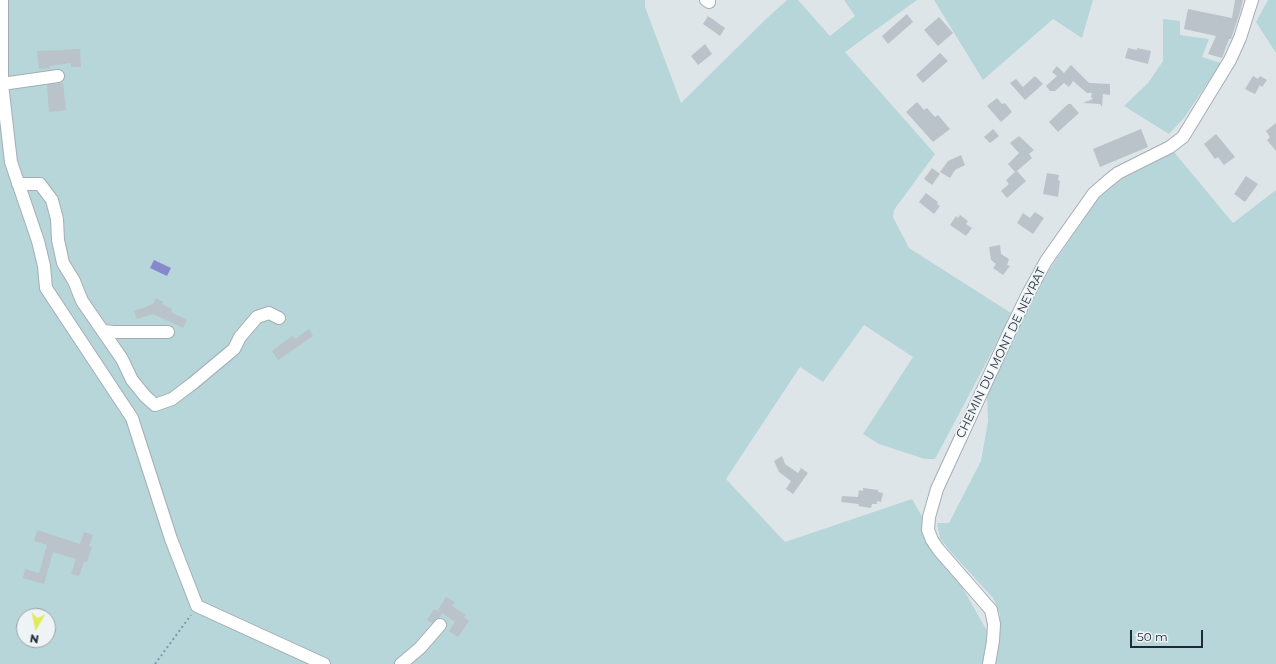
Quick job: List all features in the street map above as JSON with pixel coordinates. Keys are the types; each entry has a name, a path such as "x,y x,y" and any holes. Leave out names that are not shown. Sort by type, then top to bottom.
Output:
{"street":[{"path":"2,0 2,84 11,162 38,241 44,266 46,288 132,418 171,539 197,606 324,664"},
{"name":"CHEMIN DU MONT DE NEYRAT","path":"989,664 994,624 991,610 938,549 928,530 929,517 937,489 1012,327 1046,261 1094,193 1118,173 1170,147 1182,137 1230,60 1240,38 1252,0"},
{"path":"2,84 58,76"},
{"path":"18,184 40,184 52,200 57,219 58,240 63,263 74,282 82,301 122,359 132,380 145,396 155,404 172,399 234,349 240,337 257,317 269,313 279,318"},
{"path":"103,330 114,332 168,332"},
{"path":"401,664 420,648 440,624"}],"path":[{"path":"155,664 197,606"}],"shaded area":[{"path":"0,0 645,0 645,7 681,103 787,0 798,0 830,36 855,16 844,0 917,0 845,52 935,154 894,210 893,217 909,248 1011,313 935,459 925,459 879,444 863,434 913,357 864,325 823,382 800,367 726,479 785,542 912,499 986,629 999,636 1000,614 993,598 940,538 937,523 949,523 981,461 988,421 987,396 1028,307 1051,267 1097,200 1118,181 1174,152 1233,223 1276,190 1276,664 0,664"},
{"path":"934,0 1093,0 1082,38 1053,19 983,80"},
{"path":"1268,0 1276,0 1276,53 1256,22"},
{"path":"1163,19 1180,21 1180,35 1209,39 1202,57 1221,63 1184,118 1169,134 1124,106 1148,83 1163,61"}],"water":[{"path":"154,260 171,268 167,276 150,268"}],"building":[{"path":"1235,0 1243,0 1231,39 1229,39 1222,58 1208,54 1216,36 1184,29 1188,9 1232,18"},
{"path":"907,14 913,22 888,44 882,36"},
{"path":"708,16 725,28 720,36 703,24"},
{"path":"939,17 953,33 938,46 924,30"},
{"path":"705,44 712,54 698,65 691,56"},
{"path":"1128,48 1151,51 1148,64 1125,58"},
{"path":"80,49 81,67 71,67 71,63 39,69 37,51"},
{"path":"940,53 948,61 923,83 916,75"},
{"path":"1071,65 1089,83 1110,84 1110,95 1103,94 1102,107 1100,104 1083,103 1093,99 1091,97 1092,93 1087,93 1073,81 1069,87 1064,83 1055,91 1050,91 1046,86 1057,76 1052,72 1057,66 1064,73"},
{"path":"1035,76 1043,84 1025,100 1010,83 1016,79 1023,87"},
{"path":"1253,76 1258,79 1260,76 1267,80 1262,87 1260,85 1255,94 1245,89"},
{"path":"63,83 66,110 49,112 47,85"},
{"path":"997,98 1002,104 1005,103 1012,112 1001,122 987,106"},
{"path":"917,102 924,110 927,108 935,117 938,115 950,129 933,142 906,112"},
{"path":"1068,104 1071,104 1079,113 1058,132 1049,122"},
{"path":"1276,123 1276,151 1267,140 1270,137 1266,131"},
{"path":"993,129 999,136 990,143 984,137"},
{"path":"1141,129 1148,147 1100,167 1093,149"},
{"path":"1216,134 1235,157 1224,165 1218,157 1215,159 1204,144"},
{"path":"1019,136 1034,150 1029,154 1032,158 1017,171 1026,181 1007,198 1001,191 1009,184 1006,180 1015,172 1008,164 1019,153 1010,143"},
{"path":"961,155 965,165 955,170 950,178 940,172 948,161"},
{"path":"932,168 940,174 932,185 924,179"},
{"path":"1047,173 1059,175 1058,180 1060,181 1058,197 1043,194"},
{"path":"1246,176 1258,184 1245,202 1234,194"},
{"path":"926,193 938,202 937,204 940,206 934,214 919,202"},
{"path":"1035,212 1044,218 1033,234 1017,223 1023,213 1030,218"},
{"path":"960,215 968,221 966,224 972,228 966,236 950,225 956,216 958,218"},
{"path":"1000,245 1001,254 1009,259 1007,265 1010,266 1003,275 993,268 996,264 991,260 989,247"},
{"path":"156,298 163,302 162,304 172,309 171,312 187,320 183,328 153,314 137,319 134,311 153,304"},
{"path":"309,329 313,336 278,360 272,351 292,336 295,339"},
{"path":"782,456 785,464 798,473 801,468 808,473 793,494 786,489 791,481 779,472 774,461"},
{"path":"863,488 878,490 878,492 883,493 881,502 877,501 877,504 872,504 871,508 858,506 859,504 841,502 842,496 858,497 859,490 863,491"},
{"path":"37,530 80,544 84,532 93,535 89,546 92,547 87,562 84,562 79,576 71,574 76,559 53,552 44,584 23,578 25,569 39,573 47,545 34,541"},
{"path":"446,597 455,602 452,606 466,615 464,617 469,621 458,637 449,631 455,622 438,610"},
{"path":"434,609 442,613 439,618 432,623 427,620"}]}
